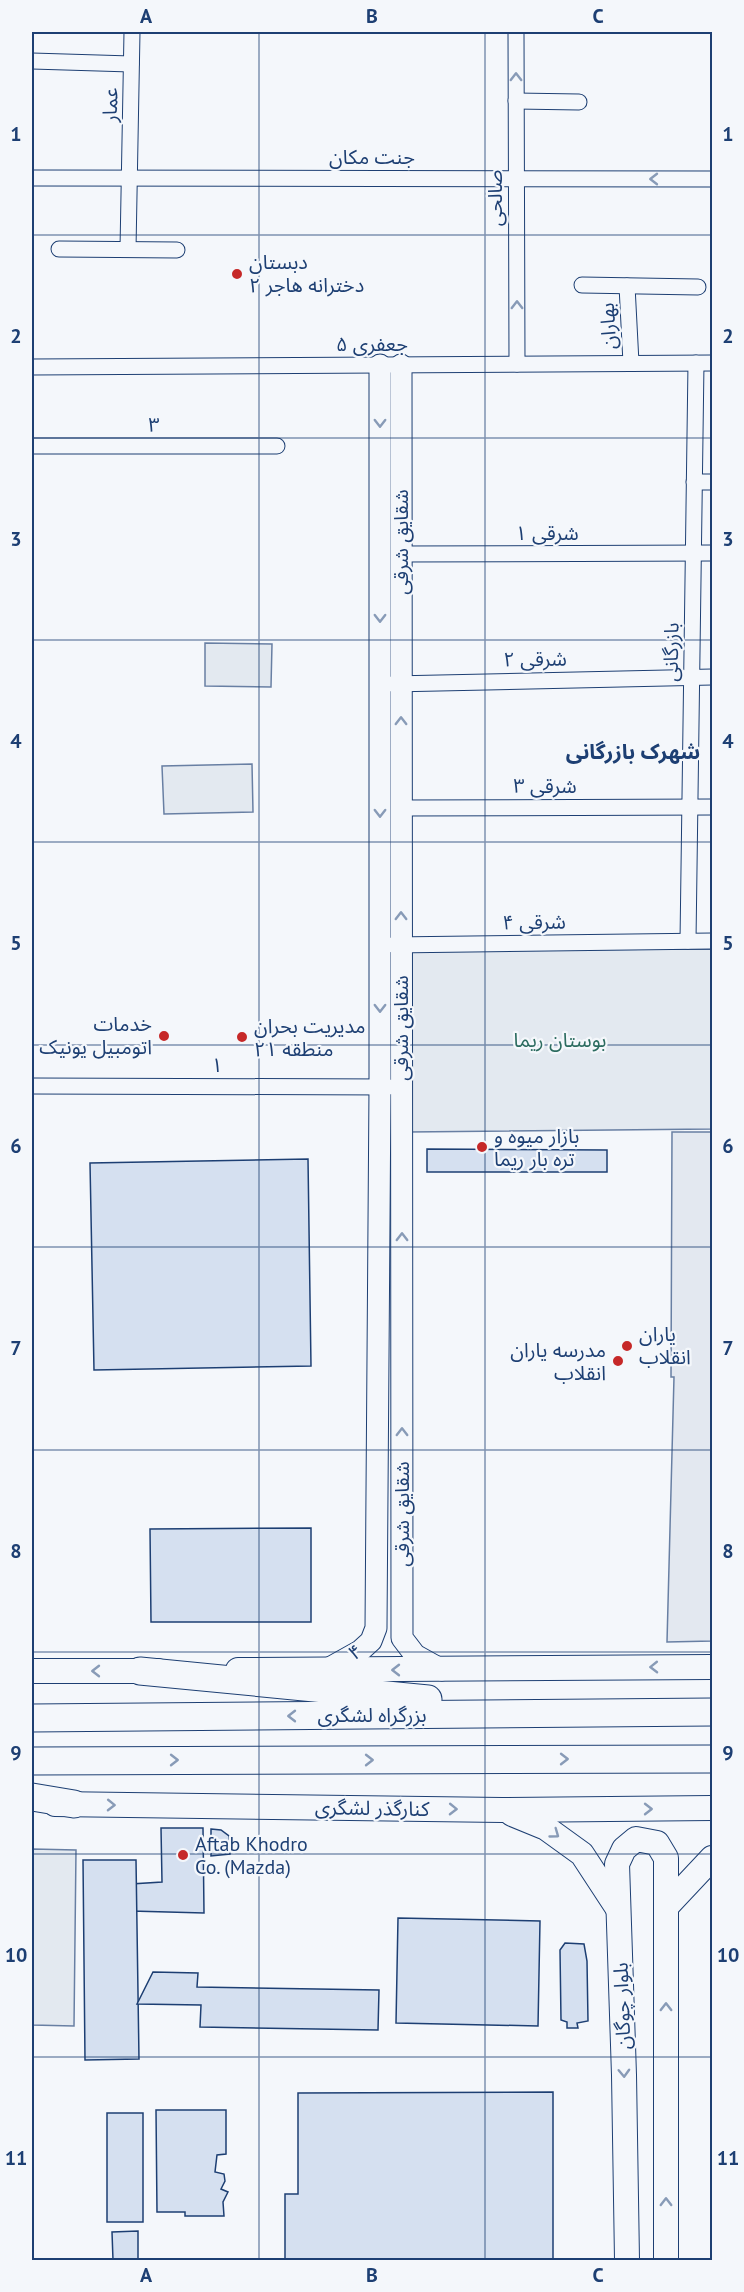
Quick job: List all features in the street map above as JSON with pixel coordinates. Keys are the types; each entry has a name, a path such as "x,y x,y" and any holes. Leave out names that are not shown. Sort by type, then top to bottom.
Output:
{"highway":[{"path":"140,1671 582,1713"},
{"name":"بزرگراه لشگری","path":"32,1718 712,1712"},
{"path":"32,1761 712,1758"},
{"path":"32,1797 74,1804"}],"main road":[{"path":"32,1671 712,1667"},
{"name":"کنارگذر لشگری","path":"32,1804 502,1810 712,1808"},
{"path":"502,1810 546,1828 582,1854 618,1909"},
{"name":"بلوار چوگان","path":"627,2260 617,1864 624,1849 636,1839 657,1843 666,1858 666,1907"},
{"path":"666,2260 666,1907 712,1858"}],"street":[{"name":"عمار","path":"128,249 132,32"},
{"name":"صالحی","path":"516,32 517,364"},
{"path":"32,61 131,64"},
{"path":"516,100 579,102"},
{"name":"جنت مکان","path":"32,178 712,179"},
{"path":"59,249 177,250"},
{"name":"بهاران","path":"582,285 698,287"},
{"name":"بهاران","path":"627,286 631,363"},
{"name":"بازرگانی","path":"688,941 696,363"},
{"name":"جعفری ۵","path":"32,367 712,363"},
{"name":"شقایق شرقی","path":"376,1628 391,1087 401,944 401,808 390,684 401,554 390,365"},
{"name":"شقایق شرقی","path":"390,365 390,684 380,945 391,1087 402,1638 415,1655 443,1670"},
{"name":"۳","path":"32,446 277,446"},
{"path":"694,482 712,482"},
{"name":"۱ شرقی","path":"401,554 712,553"},
{"name":"۲ شرقی","path":"390,684 712,677"},
{"name":"۳ شرقی","path":"401,808 712,807"},
{"name":"۴ شرقی","path":"380,945 712,941"},
{"name":"۱","path":"32,1086 391,1087"},
{"name":"۴","path":"326,1670 360,1651 371,1641 376,1628"}],"green space":[{"path":"205,643 272,644 271,687 205,686"},
{"path":"252,764 253,812 164,814 162,766"},
{"name":"بوستان ریما","path":"712,949 712,1129 408,1132 410,950"},
{"path":"32,1849 76,1850 74,2026 32,2025"}],"shaded area":[{"path":"672,1132 712,1132 712,1641 667,1642 674,1377 671,1377"}],"building":[{"path":"427,1149 607,1150 607,1172 427,1172"},
{"path":"308,1159 311,1366 94,1370 90,1163"},
{"path":"311,1528 311,1622 151,1622 150,1529"},
{"name":"Aftab Khodro Co. (Mazda)","path":"161,1828 203,1828 204,1913 131,1911 131,1884 162,1882"},
{"path":"211,1829 221,1830 229,1836 230,1854 211,1856"},
{"path":"83,1860 136,1860 139,2059 85,2060"},
{"path":"398,1918 540,1921 538,2026 396,2023"},
{"path":"565,1943 584,1944 587,1961 588,2021 577,2023 578,2028 567,2028 567,2022 561,2020 560,1950"},
{"path":"153,1972 198,1973 197,1987 379,1990 378,2030 200,2027 201,2005 137,2004"},
{"path":"553,2092 553,2260 285,2260 285,2194 298,2194 298,2093"},
{"path":"156,2110 226,2110 226,2154 217,2155 215,2172 224,2174 225,2181 221,2189 228,2192 223,2202 224,2216 185,2216 185,2212 157,2212"},
{"path":"107,2113 143,2113 143,2222 107,2222"},
{"path":"138,2231 138,2260 113,2260 112,2232"}],"place":[{"name":"دبستان دخترانه هاجر ۲","path":"237,274"},
{"name":"خدمات اتومبیل یونیک","path":"164,1036"},
{"name":"مدیریت بحران منطقه ۲۱","path":"242,1037"},
{"name":"بازار میوه و تره بار ریما","path":"482,1147"},
{"name":"یاران انقلاب","path":"627,1346"},
{"name":"مدرسه یاران انقلاب","path":"618,1361"},
{"name":"Aftab Khodro Co. (Mazda)","path":"183,1855"}],"district":[{"name":"شهرک بازرگانی","path":"633,751"}]}
